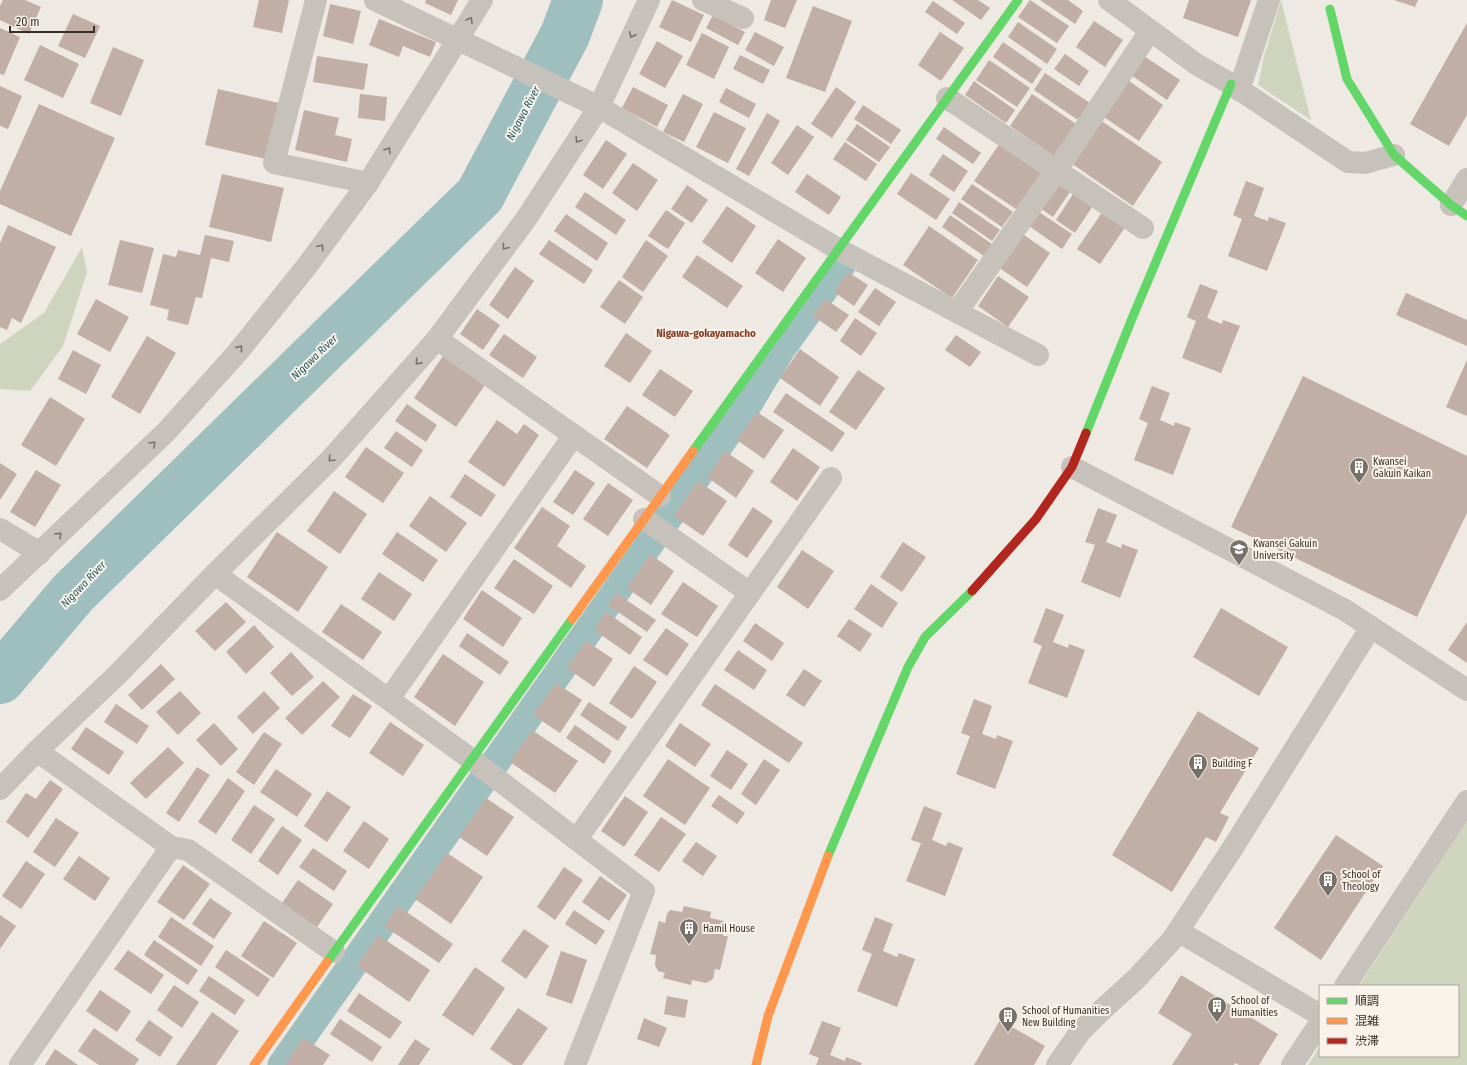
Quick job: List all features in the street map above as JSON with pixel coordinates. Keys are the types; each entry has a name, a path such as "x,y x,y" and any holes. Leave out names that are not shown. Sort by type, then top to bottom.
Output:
{"street":[{"path":"316,0 274,163 368,183"},
{"path":"375,0 599,107 838,249 1038,355"},
{"path":"0,590 166,432 232,359 307,266 368,183 482,0"},
{"path":"0,789 37,751 117,675 330,459 437,339 526,219 599,107 648,0"},
{"path":"703,0 743,18"},
{"path":"254,1065 471,759 1018,0"},
{"path":"1109,0 1196,64 1235,87 1348,162 1365,163 1394,155"},
{"path":"756,1065 768,1016 829,853 908,667 925,637 980,583 1036,519 1072,467 1133,316 1235,87 1270,0"},
{"path":"1329,3 1347,79 1394,155 1459,211 1467,179"},
{"path":"957,312 1058,170 1150,31"},
{"path":"947,98 1058,170 1143,228"},
{"path":"437,339 660,496"},
{"path":"389,699 574,435"},
{"path":"1072,467 1345,610 1467,690"},
{"path":"577,839 831,478"},
{"path":"644,519 750,593"},
{"path":"0,529 40,553"},
{"path":"215,574 471,759 644,891 575,1065"},
{"path":"1057,1065 1080,1032 1136,979 1172,940 1232,849 1371,627"},
{"path":"37,751 171,847 188,850 334,952"},
{"path":"1346,985 1467,801"},
{"path":"20,1065 171,847"},
{"path":"1178,931 1319,1014"},
{"path":"1292,1065 1319,1024"}],"green space":[{"path":"1281,0 1311,120 1258,85 1263,60"},
{"path":"82,247 87,272 63,346 30,391 0,389 0,344 44,313"},
{"path":"1467,821 1467,1065 1308,1065 1319,1048 1319,1057 1459,1057 1459,985 1360,985"}],"building":[{"path":"3,0 25,0 41,7 29,34 0,20 0,6"},
{"path":"259,0 289,0 282,33 253,27"},
{"path":"426,0 458,0 451,15 425,3"},
{"path":"672,0 704,15 691,42 659,27"},
{"path":"771,0 797,0 785,28 764,20"},
{"path":"952,0 978,0 990,8 981,20"},
{"path":"1030,0 1069,26 1057,43 1018,17"},
{"path":"1040,0 1068,0 1083,11 1075,24"},
{"path":"1189,0 1251,0 1238,37 1183,18"},
{"path":"1394,0 1418,0 1415,7"},
{"path":"933,1 965,23 957,34 925,12"},
{"path":"330,4 361,11 353,44 323,36"},
{"path":"813,6 852,21 825,92 786,78"},
{"path":"73,14 100,26 85,58 58,46"},
{"path":"713,15 745,32 738,45 706,28"},
{"path":"379,19 436,42 430,57 403,46 399,57 369,45"},
{"path":"1094,21 1123,40 1105,67 1076,47"},
{"path":"1018,22 1057,49 1047,64 1008,37"},
{"path":"1467,23 1467,115 1449,146 1410,124"},
{"path":"0,28 20,37 4,75 0,74"},
{"path":"755,32 784,47 774,66 745,50"},
{"path":"940,32 964,48 941,81 918,65"},
{"path":"702,33 729,47 714,79 686,65"},
{"path":"657,41 683,56 665,88 639,74"},
{"path":"1003,42 1042,69 1032,84 993,57"},
{"path":"40,45 79,64 63,98 24,80"},
{"path":"113,47 144,60 121,116 90,103"},
{"path":"1065,54 1089,71 1079,86 1054,69"},
{"path":"740,55 770,70 763,84 733,69"},
{"path":"317,56 368,64 364,90 313,82"},
{"path":"1144,56 1180,80 1167,100 1131,75"},
{"path":"989,60 1030,88 1017,107 976,80"},
{"path":"1045,73 1090,103 1078,120 1034,90"},
{"path":"974,81 1015,110 1006,123 965,95"},
{"path":"1129,81 1163,105 1139,141 1104,117"},
{"path":"0,86 22,96 8,129 0,126"},
{"path":"633,87 668,105 657,127 622,108"},
{"path":"836,87 856,102 832,138 811,124"},
{"path":"726,88 756,104 749,118 719,102"},
{"path":"218,89 279,103 266,159 205,145"},
{"path":"360,94 387,97 385,121 358,118"},
{"path":"683,94 703,104 684,142 663,132"},
{"path":"1032,94 1076,124 1054,156 1010,126"},
{"path":"39,104 115,138 71,236 0,204 0,191"},
{"path":"863,105 901,130 891,144 854,119"},
{"path":"304,110 339,118 335,135 352,139 347,162 295,150"},
{"path":"714,112 746,128 728,163 696,147"},
{"path":"767,113 780,121 749,176 736,169"},
{"path":"1100,120 1162,162 1133,206 1071,163"},
{"path":"857,124 890,147 879,162 846,140"},
{"path":"797,125 814,137 788,175 771,163"},
{"path":"944,127 981,153 973,164 936,139"},
{"path":"606,140 627,154 603,189 583,175"},
{"path":"845,142 877,164 866,181 833,159"},
{"path":"1000,143 1042,172 1016,209 974,181"},
{"path":"943,154 968,171 954,192 929,175"},
{"path":"633,163 658,180 637,211 612,193"},
{"path":"911,173 950,199 936,220 897,194"},
{"path":"222,174 284,188 271,242 209,227"},
{"path":"807,174 841,197 829,215 795,192"},
{"path":"1059,180 1072,189 1053,217 1040,208"},
{"path":"1246,181 1264,188 1254,216 1268,221 1269,217 1286,223 1267,271 1228,256 1242,219 1233,215"},
{"path":"972,184 1013,212 1002,227 961,199"},
{"path":"687,185 708,200 692,223 671,209"},
{"path":"1075,191 1094,204 1075,233 1056,220"},
{"path":"585,192 626,220 616,235 575,207"},
{"path":"959,202 1000,230 992,241 952,213"},
{"path":"727,206 756,226 732,263 702,242"},
{"path":"666,210 685,223 668,249 648,236"},
{"path":"1103,211 1126,226 1100,264 1077,249"},
{"path":"1039,212 1072,234 1062,249 1029,226"},
{"path":"566,214 608,243 597,261 554,231"},
{"path":"950,215 992,244 984,256 942,227"},
{"path":"8,225 56,247 21,323 12,318 7,330 0,327 0,243"},
{"path":"929,226 978,260 952,298 903,265"},
{"path":"1021,233 1050,253 1027,287 998,267"},
{"path":"205,235 234,241 229,262 211,258 202,298 196,297 188,325 167,320 169,310 150,305 163,254 176,257 178,250 200,255"},
{"path":"778,239 806,258 783,292 755,273"},
{"path":"120,240 154,248 142,293 108,285"},
{"path":"549,240 593,270 584,284 539,254"},
{"path":"646,240 668,256 643,292 622,277"},
{"path":"697,255 743,286 727,308 682,277"},
{"path":"515,267 534,281 508,319 489,305"},
{"path":"848,272 868,285 854,306 834,292"},
{"path":"998,276 1029,297 1008,327 978,306"},
{"path":"619,280 643,297 625,324 600,307"},
{"path":"1200,284 1218,291 1207,318 1222,324 1223,320 1240,326 1221,373 1182,358 1196,321 1187,317"},
{"path":"875,288 896,302 879,326 858,312"},
{"path":"1406,293 1467,320 1467,346 1396,315"},
{"path":"96,299 129,317 110,352 77,334"},
{"path":"825,299 849,315 836,332 813,316"},
{"path":"477,309 500,325 483,350 460,334"},
{"path":"855,318 877,333 861,356 840,341"},
{"path":"626,333 652,351 630,383 604,366"},
{"path":"504,334 537,357 523,378 489,355"},
{"path":"956,335 981,352 970,367 945,350"},
{"path":"147,336 176,353 140,414 111,397"},
{"path":"800,349 839,377 820,406 780,378"},
{"path":"73,350 101,365 86,394 58,379"},
{"path":"443,356 485,385 456,427 414,398"},
{"path":"1467,360 1467,416 1446,407"},
{"path":"660,369 693,391 675,417 642,395"},
{"path":"858,370 885,388 856,430 829,412"},
{"name":"Kwansei Gakuin Kaikan","path":"1303,376 1467,456 1467,513 1417,617 1231,527"},
{"path":"1152,386 1170,393 1160,420 1174,426 1175,422 1191,428 1173,475 1134,460 1148,423 1139,419"},
{"path":"786,393 845,433 832,452 773,412"},
{"path":"50,397 85,419 56,466 21,445"},
{"path":"407,404 437,425 426,442 395,421"},
{"path":"627,406 670,435 647,468 604,439"},
{"path":"757,412 784,430 764,459 737,440"},
{"path":"497,420 517,434 524,424 539,435 504,487 468,462"},
{"path":"396,431 423,450 412,467 384,448"},
{"path":"366,447 404,473 383,503 345,477"},
{"path":"793,448 820,467 797,501 770,482"},
{"path":"725,451 754,471 736,498 707,477"},
{"path":"0,463 17,474 0,500"},
{"path":"36,470 61,485 35,527 10,512"},
{"path":"575,470 595,483 573,515 553,502"},
{"path":"465,474 496,495 481,517 450,497"},
{"path":"698,481 727,501 703,536 674,516"},
{"path":"608,483 633,500 608,536 583,519"},
{"path":"334,491 367,514 340,554 307,531"},
{"path":"430,496 467,523 446,552 409,526"},
{"path":"542,507 570,526 557,546 586,566 571,588 514,548"},
{"path":"753,507 773,521 747,558 728,545"},
{"path":"1098,508 1117,515 1106,542 1121,548 1122,544 1138,550 1120,598 1081,582 1095,545 1085,542"},
{"path":"277,532 328,567 298,612 247,577"},
{"path":"397,532 438,560 423,582 382,554"},
{"path":"903,542 926,557 902,592 880,577"},
{"path":"802,550 834,571 808,609 777,587"},
{"path":"650,554 674,571 651,605 627,588"},
{"path":"514,559 553,586 534,614 494,588"},
{"path":"379,572 412,594 394,621 361,599"},
{"path":"683,582 718,606 697,637 661,614"},
{"path":"871,584 898,603 882,628 854,609"},
{"path":"482,590 522,618 503,647 463,619"},
{"path":"616,593 656,620 647,632 608,605"},
{"path":"226,602 246,622 215,651 195,631"},
{"path":"341,604 382,632 363,660 322,632"},
{"path":"1046,608 1064,615 1053,642 1068,648 1069,644 1085,650 1067,698 1028,683 1042,646 1033,642"},
{"path":"1221,608 1288,647 1259,696 1193,657"},
{"path":"606,612 642,637 630,655 594,630"},
{"path":"849,619 872,634 860,652 837,636"},
{"path":"1467,622 1467,663 1448,650"},
{"path":"755,623 784,643 772,661 743,641"},
{"path":"254,625 274,647 246,674 226,652"},
{"path":"666,628 689,644 667,676 643,660"},
{"path":"467,633 509,662 500,675 459,646"},
{"path":"586,641 613,659 594,687 567,668"},
{"path":"738,650 767,670 754,690 724,670"},
{"path":"291,652 314,677 292,696 270,673"},
{"path":"443,654 484,682 455,726 414,697"},
{"path":"161,664 175,679 142,710 128,695"},
{"path":"634,666 657,682 632,719 609,703"},
{"path":"804,669 822,681 804,707 786,695"},
{"path":"323,681 340,697 302,735 285,718"},
{"path":"556,683 582,700 560,733 533,715"},
{"path":"715,684 803,743 789,763 701,705"},
{"path":"180,691 201,713 178,735 156,712"},
{"path":"264,691 280,708 253,734 237,717"},
{"path":"353,694 372,706 350,738 331,726"},
{"path":"974,699 992,706 982,734 996,739 997,735 1013,741 995,789 956,774 970,736 961,733"},
{"path":"589,702 627,727 618,741 580,715"},
{"path":"116,704 149,726 137,744 104,722"},
{"name":"Building F","path":"1198,711 1259,748 1220,813 1229,817 1216,842 1206,837 1172,892 1112,855"},
{"path":"390,722 424,745 403,776 369,753"},
{"path":"214,723 238,749 221,766 196,740"},
{"path":"680,723 711,744 695,767 665,746"},
{"path":"575,725 612,751 604,764 566,738"},
{"path":"86,727 124,752 109,775 71,749"},
{"path":"532,730 578,761 555,793 510,762"},
{"path":"264,732 282,744 254,785 236,772"},
{"path":"168,747 184,763 146,799 130,783"},
{"path":"727,750 748,764 731,790 710,776"},
{"path":"668,759 710,788 685,825 643,796"},
{"path":"764,759 780,770 756,805 741,794"},
{"path":"197,767 210,775 179,822 166,813"},
{"path":"276,769 312,794 297,817 260,792"},
{"path":"228,778 245,791 216,834 198,822"},
{"path":"50,780 63,789 28,838 6,822 26,793 36,799"},
{"path":"327,791 351,807 327,842 304,826"},
{"path":"719,795 745,813 737,824 711,806"},
{"path":"625,796 648,812 624,847 601,831"},
{"path":"486,798 514,817 487,856 459,837"},
{"path":"254,805 275,819 251,854 231,840"},
{"path":"924,806 942,813 932,840 946,846 948,842 963,848 945,896 906,881 921,843 911,840"},
{"path":"661,817 686,834 659,872 634,855"},
{"path":"56,818 79,833 55,867 33,852"},
{"path":"364,821 389,839 369,869 343,851"},
{"path":"282,826 302,840 278,875 258,861"},
{"name":"School of Theology","path":"1336,835 1383,866 1321,960 1274,928"},
{"path":"696,842 717,856 703,876 682,861"},
{"path":"313,848 347,871 334,891 299,867"},
{"path":"447,853 483,877 451,924 415,899"},
{"path":"79,856 110,878 95,901 63,879"},
{"path":"26,861 45,874 21,909 2,896"},
{"path":"183,865 210,884 184,920 157,902"},
{"path":"564,867 583,880 555,920 537,907"},
{"path":"600,876 627,895 609,921 582,902"},
{"path":"298,880 333,904 315,930 280,906"},
{"path":"210,898 232,913 214,939 192,924"},
{"path":"398,906 453,944 439,963 384,926"},
{"name":"Hamil House","path":"684,906 711,912 710,918 724,921 723,936 728,936 720,970 715,969 713,979 706,983 692,980 691,985 663,978 665,973 658,971 655,965 656,955 650,954 659,921 665,923 667,914 670,910 682,912"},
{"path":"574,910 605,931 596,945 565,924"},
{"path":"0,915 16,926 0,949"},
{"path":"171,917 214,946 201,966 158,937"},
{"path":"875,917 893,924 883,951 897,957 899,953 915,959 897,1007 857,991 872,954 862,950"},
{"path":"264,921 297,943 273,978 241,956"},
{"path":"524,929 549,946 526,979 501,961"},
{"path":"378,935 430,970 409,1002 357,966"},
{"path":"154,940 198,970 188,985 144,955"},
{"path":"128,950 164,975 151,994 114,969"},
{"path":"226,950 270,979 258,997 215,967"},
{"path":"561,951 587,960 572,1004 546,995"},
{"path":"475,967 505,988 473,1036 442,1015"},
{"name":"School of Humanities","path":"1181,975 1278,1034 1259,1065 1239,1065 1235,1063 1234,1065 1172,1065 1192,1034 1158,1013"},
{"path":"209,976 245,1000 235,1015 199,991"},
{"path":"174,985 199,1002 182,1028 157,1010"},
{"path":"100,990 131,1011 117,1032 86,1011"},
{"path":"359,993 402,1022 390,1039 347,1011"},
{"path":"667,996 688,1000 685,1018 664,1014"},
{"path":"518,1008 548,1028 522,1065 513,1065 490,1049"},
{"path":"212,1012 239,1031 216,1065 176,1065"},
{"path":"644,1018 667,1028 659,1047 637,1039"},
{"path":"340,1019 382,1047 372,1062 330,1034"},
{"path":"149,1020 173,1037 160,1057 135,1040"},
{"name":"School of Humanities New Building","path":"1000,1020 1045,1046 1034,1065 974,1065"},
{"path":"822,1021 841,1028 830,1055 845,1061 846,1057 862,1063 861,1065 816,1065 819,1058 809,1054"},
{"path":"94,1028 139,1059 135,1065 99,1065 78,1051"},
{"path":"303,1038 330,1055 323,1065 285,1065"},
{"path":"415,1039 430,1049 419,1065 398,1065"},
{"path":"55,1049 78,1065 45,1065"}],"waterway":[{"name":"Nigawa River","path":"0,679 73,593 480,195 565,35 578,0"},
{"path":"282,1065 748,404 781,349 842,264"}],"traffic: fast":[{"path":"693,451 1018,0"},
{"path":"1330,9 1347,79 1394,155 1451,205 1467,216"},
{"path":"1086,433 1133,316 1231,84"},
{"path":"828,856 908,667 925,637 972,591"},
{"path":"327,962 572,619"}],"traffic: slow":[{"path":"572,619 693,451"},
{"path":"756,1065 768,1016 828,856"},
{"path":"254,1065 327,962"}],"traffic: jam":[{"path":"972,591 1036,519 1072,467 1086,433"}],"place":[{"name":"Kwansei Gakuin Kaikan","path":"1359,484"},
{"name":"Kwansei Gakuin University","path":"1239,566"},
{"name":"Building F","path":"1198,780"},
{"name":"School of Theology","path":"1328,897"},
{"name":"Hamil House","path":"689,945"},
{"name":"School of Humanities","path":"1217,1023"},
{"name":"School of Humanities New Building","path":"1008,1033"}],"district":[{"name":"Nigawa-gokayamacho","path":"706,333"}]}
